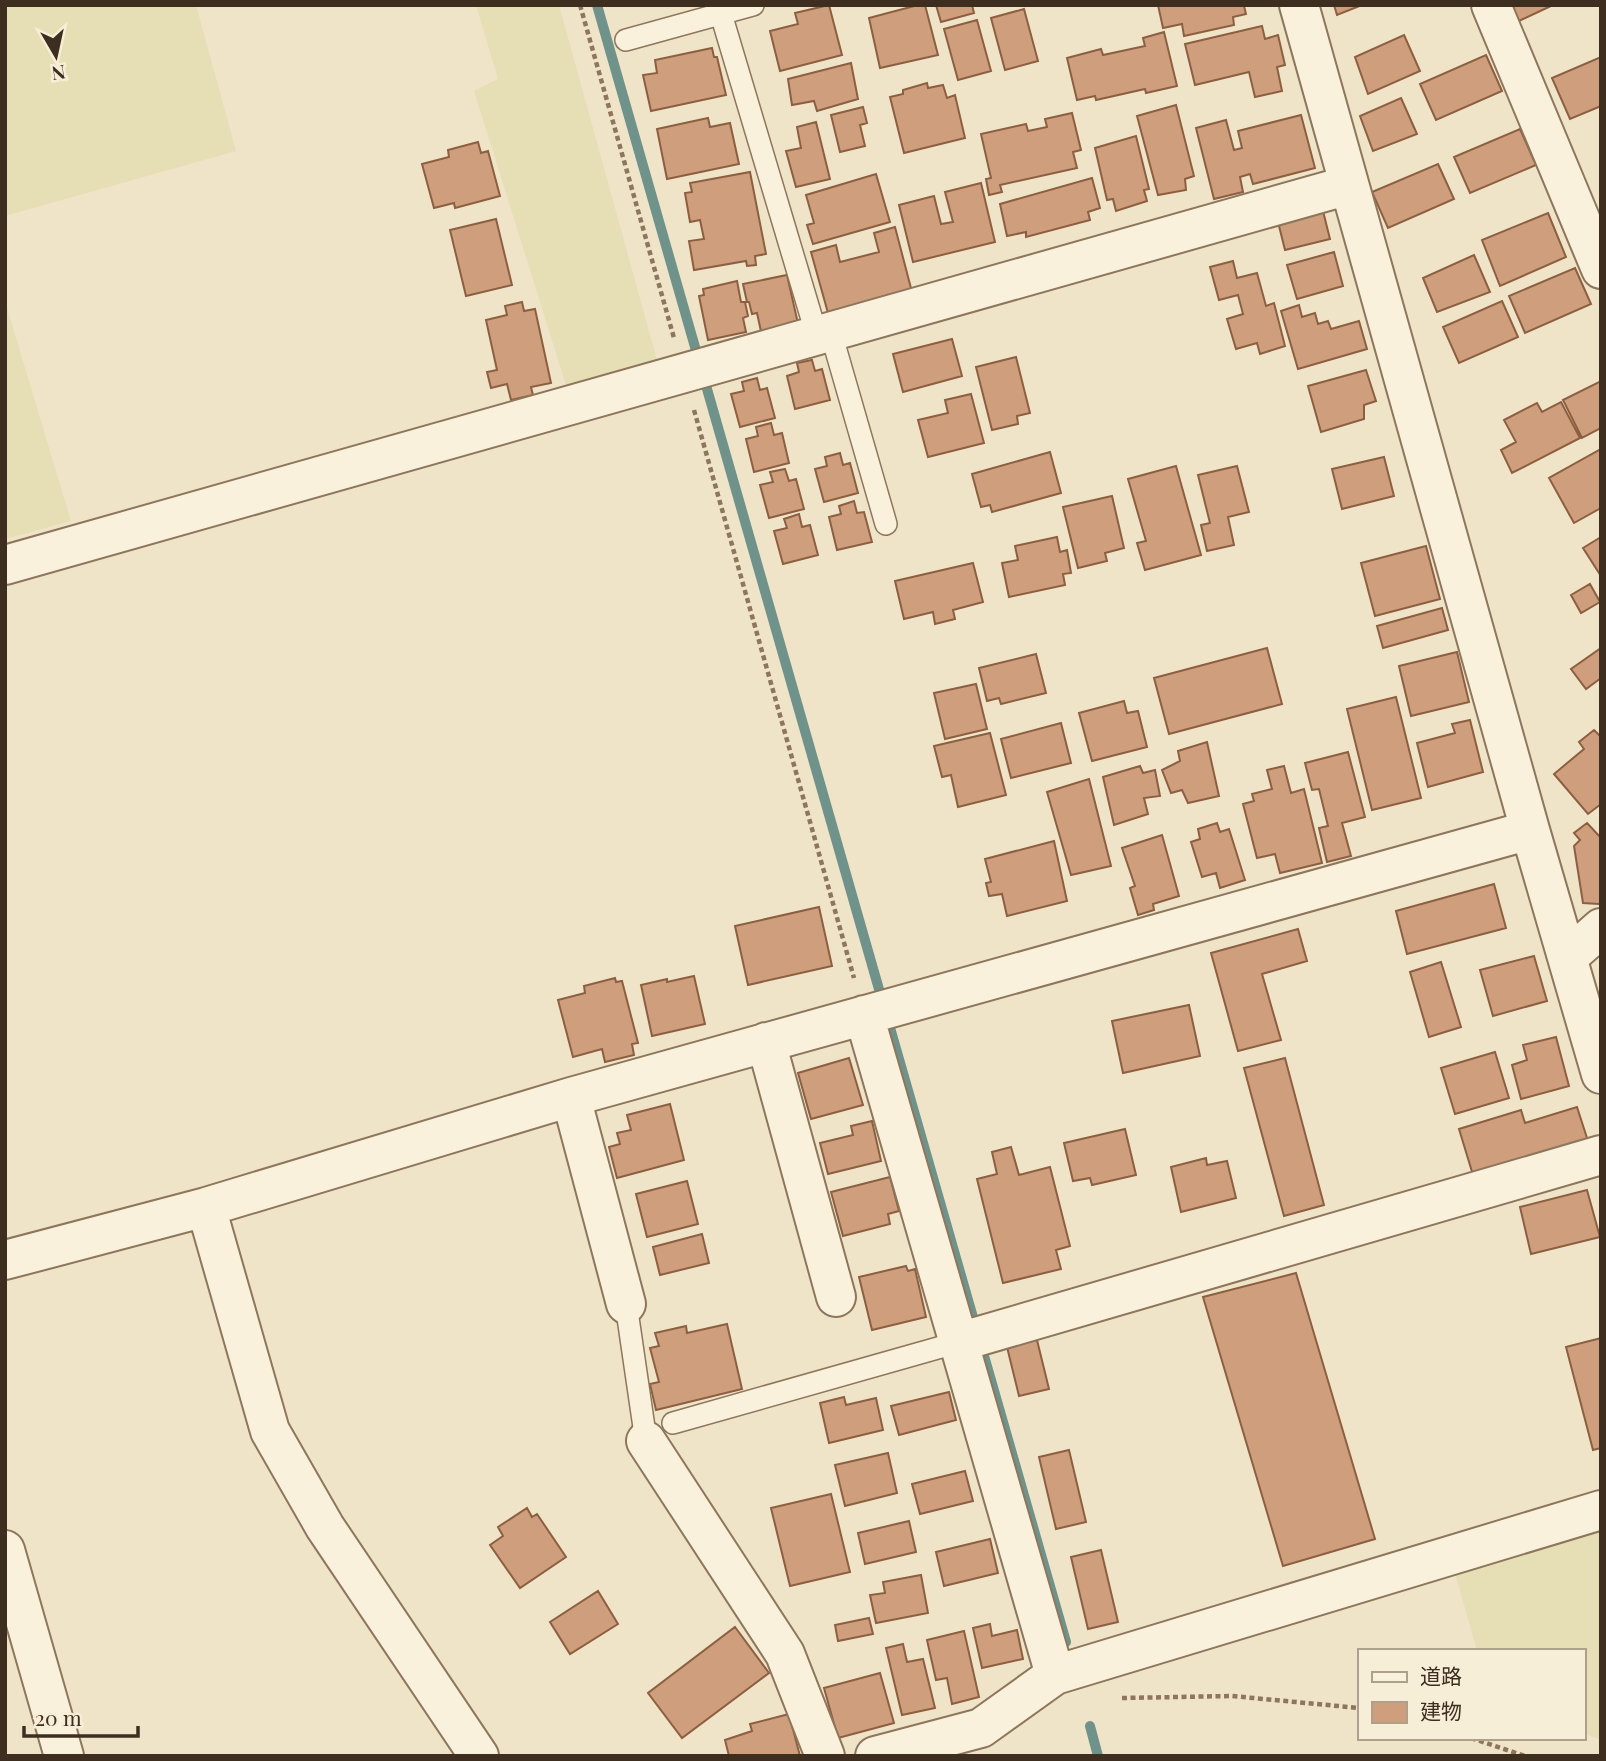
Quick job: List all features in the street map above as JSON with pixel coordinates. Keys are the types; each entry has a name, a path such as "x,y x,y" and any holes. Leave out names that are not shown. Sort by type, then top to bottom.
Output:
{"street":[{"path":"1299,5 1601,1074"},
{"path":"1491,5 1601,269"},
{"path":"5,565 1349,185"},
{"path":"5,1260 206,1207 571,1097 1530,830"},
{"path":"1568,957 1601,928"},
{"path":"864,1015 1055,1675"},
{"path":"766,1042 836,1297"},
{"path":"571,1097 626,1304"},
{"path":"959,1342 1601,1155"},
{"path":"206,1207 270,1431 325,1527 479,1756"},
{"path":"660,1432 785,1654 825,1756"},
{"path":"875,1756 981,1728 1055,1675 1601,1510"},
{"path":"5,1550 64,1756"}],"lane":[{"path":"626,40 753,5"},
{"path":"721,14 886,524"},
{"path":"626,1304 660,1432 959,1342"}],"path":[{"path":"580,5 864,1015"},
{"path":"1112,1700 1125,1697 1232,1696 1358,1708"},
{"path":"1477,1740 1525,1756"}],"shaded area":[{"path":"5,5 196,5 236,151 5,216"},
{"path":"476,5 559,5 657,360 566,385 474,91 498,79"},
{"path":"5,301 71,521 5,539"},
{"path":"1601,1524 1601,1740 1585,1734 1585,1649 1476,1649 1453,1566"}],"building":[{"path":"829,5 842,55 780,71 770,31 798,24 795,13"},
{"path":"925,5 938,55 880,68 869,18"},
{"path":"936,5 972,5 974,13 941,22"},
{"path":"1158,5 1249,5 1244,6 1246,14 1233,17 1234,25 1184,36 1182,24 1163,28"},
{"path":"1334,5 1362,5 1337,15"},
{"path":"1511,5 1553,5 1519,21"},
{"path":"1024,9 1038,61 1005,70 991,18"},
{"path":"977,20 991,71 958,80 944,29"},
{"path":"1262,26 1265,39 1278,35 1285,65 1277,67 1282,91 1255,97 1249,72 1195,85 1185,44"},
{"path":"1164,32 1177,86 1146,93 1145,89 1096,100 1095,96 1077,100 1067,58 1101,49 1103,55 1145,46 1143,38"},
{"path":"1404,35 1420,71 1368,94 1355,57"},
{"path":"712,48 714,57 717,57 726,95 651,111 643,75 657,73 655,60"},
{"path":"1486,55 1502,91 1436,120 1420,84"},
{"path":"1601,57 1601,106 1570,119 1552,78"},
{"path":"851,63 858,99 817,111 814,101 792,105 788,79"},
{"path":"927,83 928,88 943,85 947,98 955,95 965,138 904,153 890,97"},
{"path":"1401,98 1417,134 1373,151 1360,116"},
{"path":"1176,105 1194,176 1185,179 1186,190 1158,195 1137,116"},
{"path":"863,107 867,123 860,125 865,146 840,152 831,115"},
{"path":"1072,113 1081,150 1073,152 1077,168 1000,185 1002,192 989,195 986,179 991,178 981,134 1026,124 1028,131 1047,127 1045,119"},
{"path":"1301,115 1315,168 1253,184 1250,174 1240,177 1243,192 1214,199 1196,128 1226,120 1234,150 1242,148 1238,131"},
{"path":"708,118 710,127 730,123 739,164 667,179 657,129"},
{"path":"816,122 830,179 796,187 786,151 801,148 797,127"},
{"path":"1520,129 1536,165 1470,193 1454,157"},
{"path":"1136,136 1149,189 1144,190 1147,201 1116,211 1113,199 1107,200 1095,148"},
{"path":"478,142 481,153 488,151 500,196 455,208 454,203 434,208 422,164 449,157 448,150"},
{"path":"1438,164 1454,199 1388,228 1372,192"},
{"path":"750,172 766,254 755,256 756,265 747,266 746,261 694,270 689,241 704,239 700,220 690,222 685,193 692,192 690,183"},
{"path":"876,174 890,222 813,244 807,225 814,223 806,195"},
{"path":"1092,178 1100,208 1088,212 1090,220 1026,237 1026,232 1007,236 1000,204"},
{"path":"981,183 995,242 913,262 899,205 934,196 941,224 953,222 945,192"},
{"path":"1323,211 1330,239 1285,250 1278,222"},
{"path":"1548,213 1566,257 1500,286 1482,240"},
{"path":"496,219 512,285 466,296 450,230"},
{"path":"895,227 912,292 828,313 811,252 836,245 840,262 879,252 874,233"},
{"path":"1334,252 1343,286 1297,299 1287,265"},
{"path":"1474,255 1490,292 1437,312 1423,278"},
{"path":"1233,261 1237,278 1257,273 1266,306 1274,303 1285,346 1260,354 1257,343 1236,349 1227,319 1243,314 1238,295 1219,300 1210,267"},
{"path":"1575,268 1591,304 1525,333 1509,296"},
{"path":"787,275 799,328 762,336 757,313 752,314 743,284"},
{"path":"737,281 741,302 745,302 748,316 743,318 746,332 708,340 699,296 704,295 703,289"},
{"path":"1502,301 1518,337 1459,363 1443,327"},
{"path":"522,302 524,311 535,309 551,383 531,387 533,395 511,400 507,384 491,388 487,372 497,370 486,320 507,315 505,306"},
{"path":"1299,305 1302,317 1315,313 1318,324 1328,321 1331,329 1359,321 1367,349 1298,369 1281,311"},
{"path":"952,339 962,376 903,392 893,354"},
{"path":"1016,357 1030,413 1017,416 1018,424 992,430 976,367"},
{"path":"812,360 815,371 822,369 830,400 795,409 787,376 799,372 797,363"},
{"path":"1366,370 1376,401 1364,405 1364,419 1321,432 1308,386"},
{"path":"757,378 760,390 767,388 775,418 740,427 731,394 744,391 742,382"},
{"path":"1601,381 1601,428 1582,438 1563,400"},
{"path":"971,394 984,443 928,457 918,420 948,413 945,400"},
{"path":"1561,402 1580,438 1512,473 1501,450 1516,442 1504,420 1537,403 1542,412"},
{"path":"771,423 774,435 782,433 789,463 754,472 746,439 758,436 756,427"},
{"path":"1601,449 1601,508 1574,523 1549,478"},
{"path":"1050,452 1061,493 992,512 990,505 981,507 972,474"},
{"path":"840,453 843,465 850,463 858,493 824,502 815,469 827,466 825,457"},
{"path":"1384,457 1394,496 1342,509 1332,469"},
{"path":"1176,466 1201,555 1145,570 1137,543 1146,541 1128,479"},
{"path":"1237,466 1249,512 1228,517 1234,545 1207,551 1201,525 1210,523 1198,475"},
{"path":"785,469 789,481 796,479 804,509 769,518 760,485 773,482 770,472"},
{"path":"1112,496 1124,548 1105,553 1107,561 1078,568 1063,507"},
{"path":"854,501 857,513 864,512 872,542 837,550 829,517 841,514 839,506"},
{"path":"799,514 802,527 810,525 818,555 783,564 774,531 787,528 784,519"},
{"path":"1057,537 1060,552 1067,550 1071,573 1063,574 1065,585 1009,597 1002,563 1018,560 1015,546"},
{"path":"1601,537 1601,576 1583,548"},
{"path":"1426,546 1440,599 1375,616 1361,563"},
{"path":"973,563 983,602 953,610 955,619 935,624 933,612 904,619 895,581"},
{"path":"1590,584 1600,602 1581,613 1571,595"},
{"path":"1442,608 1448,630 1383,648 1377,626"},
{"path":"1267,648 1282,704 1169,734 1154,678"},
{"path":"1601,648 1601,678 1586,689 1571,669"},
{"path":"1457,652 1469,702 1411,716 1399,666"},
{"path":"1036,654 1046,693 1001,704 999,698 987,701 979,668"},
{"path":"976,684 987,729 945,739 934,693"},
{"path":"1396,697 1421,798 1372,810 1347,709"},
{"path":"1124,701 1127,713 1138,711 1147,747 1092,761 1079,713"},
{"path":"1470,720 1483,772 1428,787 1417,743 1455,733 1452,724"},
{"path":"1061,723 1071,763 1011,778 1001,739"},
{"path":"1594,730 1601,737 1601,804 1588,814 1554,774 1584,749 1579,742"},
{"path":"990,733 1006,795 958,807 951,775 942,777 934,746"},
{"path":"1207,742 1219,796 1188,803 1182,790 1171,793 1162,770 1180,761 1178,751"},
{"path":"1348,752 1365,817 1342,823 1351,856 1327,862 1319,828 1328,826 1319,789 1312,790 1305,763"},
{"path":"1140,766 1143,773 1155,770 1160,796 1144,798 1148,814 1114,825 1103,777"},
{"path":"1284,766 1291,793 1304,789 1322,863 1280,873 1275,854 1257,858 1243,804 1254,801 1252,794 1272,789 1267,770"},
{"path":"1089,779 1111,866 1071,875 1047,792"},
{"path":"1217,823 1220,832 1229,829 1245,880 1220,888 1216,873 1202,877 1191,842 1200,839 1198,829"},
{"path":"1587,823 1601,838 1599,904 1583,903 1574,846 1580,840 1574,833"},
{"path":"1162,835 1179,896 1153,904 1154,910 1138,915 1130,888 1135,886 1122,848"},
{"path":"1054,841 1067,901 1007,916 1002,894 989,896 986,883 991,882 985,859"},
{"path":"1494,884 1506,928 1407,954 1396,911"},
{"path":"819,907 832,966 748,985 735,926"},
{"path":"1298,929 1307,961 1262,974 1281,1040 1238,1051 1211,953"},
{"path":"1534,956 1547,1001 1493,1016 1480,970"},
{"path":"1441,962 1461,1027 1429,1037 1410,972"},
{"path":"694,976 705,1024 652,1036 641,985"},
{"path":"615,978 616,982 622,981 638,1043 632,1044 634,1055 605,1062 602,1049 573,1057 558,1000 585,993 584,986"},
{"path":"1189,1005 1200,1056 1123,1073 1112,1021"},
{"path":"1556,1037 1569,1086 1521,1099 1512,1065 1527,1060 1523,1045"},
{"path":"1495,1052 1509,1098 1455,1114 1441,1068"},
{"path":"849,1058 863,1105 811,1119 798,1073"},
{"path":"1285,1058 1324,1205 1284,1216 1244,1068"},
{"path":"670,1104 684,1160 617,1178 609,1147 620,1144 617,1133 631,1130 627,1115"},
{"path":"1577,1107 1588,1141 1473,1175 1459,1129 1521,1110 1525,1123"},
{"path":"872,1121 881,1161 828,1174 820,1143 853,1135 851,1126"},
{"path":"1125,1129 1136,1175 1092,1185 1090,1178 1073,1181 1064,1143"},
{"path":"1011,1147 1019,1175 1050,1167 1070,1246 1056,1250 1061,1269 1003,1283 977,1179 997,1174 992,1152"},
{"path":"1206,1158 1207,1165 1227,1161 1236,1198 1181,1212 1171,1167"},
{"path":"890,1177 899,1211 888,1214 890,1224 843,1236 831,1192"},
{"path":"687,1181 698,1224 647,1237 636,1194"},
{"path":"1587,1190 1600,1237 1531,1254 1520,1207"},
{"path":"702,1234 709,1263 660,1275 653,1247"},
{"path":"906,1266 908,1271 915,1269 926,1317 872,1330 859,1277"},
{"path":"1296,1273 1375,1539 1283,1566 1203,1297"},
{"path":"727,1324 742,1389 656,1410 650,1384 659,1382 650,1348 659,1346 655,1333 686,1326 687,1333"},
{"path":"1601,1338 1601,1448 1593,1450 1566,1347"},
{"path":"1037,1340 1049,1389 1019,1396 1007,1347"},
{"path":"949,1392 956,1420 899,1435 891,1406"},
{"path":"844,1397 846,1405 876,1398 883,1430 829,1443 820,1403"},
{"path":"1069,1450 1086,1522 1056,1529 1039,1457"},
{"path":"888,1453 897,1493 845,1506 835,1465"},
{"path":"965,1471 973,1501 920,1514 912,1484"},
{"path":"831,1494 850,1572 790,1586 771,1508"},
{"path":"527,1508 532,1517 537,1514 566,1557 520,1588 490,1545 503,1536 498,1527"},
{"path":"909,1521 916,1552 865,1564 858,1533"},
{"path":"990,1539 998,1573 944,1586 936,1552"},
{"path":"1101,1550 1118,1622 1088,1629 1071,1557"},
{"path":"921,1575 928,1613 876,1623 870,1595 885,1593 883,1582"},
{"path":"598,1591 618,1624 570,1654 550,1622"},
{"path":"869,1618 873,1634 838,1641 835,1625"},
{"path":"990,1624 992,1636 1017,1630 1023,1659 982,1668 973,1628"},
{"path":"735,1627 769,1673 682,1738 648,1693"},
{"path":"964,1631 979,1697 952,1704 947,1678 936,1680 927,1640"},
{"path":"903,1644 907,1662 923,1659 935,1708 902,1715 886,1648"},
{"path":"880,1673 894,1723 838,1738 824,1688"},
{"path":"789,1714 800,1756 729,1756 725,1740 752,1731 750,1724"}],"waterway":[{"path":"597,5 1066,1642"},
{"path":"1090,1726 1098,1756"}]}
